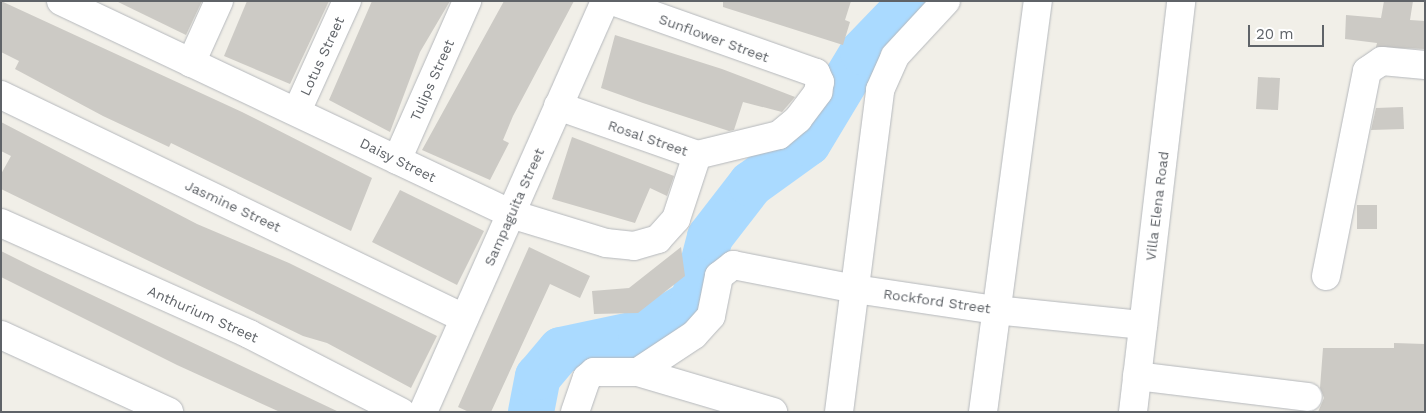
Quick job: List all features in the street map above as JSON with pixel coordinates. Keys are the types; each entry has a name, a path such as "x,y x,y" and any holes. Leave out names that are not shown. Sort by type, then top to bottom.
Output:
{"street":[{"name":"Daisy Street","path":"61,1 96,8 191,63 297,111 511,214 606,243 634,246 658,239 676,219 697,155"},
{"path":"191,63 219,1"},
{"name":"Lotus Street","path":"297,111 347,1"},
{"name":"Tulips Street","path":"396,160 467,1"},
{"name":"Sampaguita Street","path":"423,412 605,1"},
{"name":"Sunflower Street","path":"613,1 816,73"},
{"path":"839,412 885,72 895,56 946,1"},
{"path":"983,412 995,310 1038,1"},
{"name":"Villa Elena Road","path":"1133,412 1177,2"},
{"path":"1326,276 1367,71 1382,61 1425,65"},
{"name":"Rosal Street","path":"558,106 697,155 779,135 798,119 818,92 820,82 816,73"},
{"name":"Jasmine Street","path":"1,95 464,318"},
{"name":"Anthurium Street","path":"1,223 249,334 401,412"},
{"name":"Rockford Street","path":"638,372 694,335 711,316 720,276 733,265 855,289 995,310 1143,325"},
{"path":"1,335 169,412"},
{"path":"575,412 587,378 594,372 638,372 773,412"},
{"path":"1137,376 1308,397"}],"building":[{"path":"1,1 242,112 372,178 351,231 171,143 169,147 103,116 15,69 19,61 1,52"},
{"path":"116,1 202,1 186,35"},
{"path":"247,1 329,1 290,84 224,56"},
{"path":"372,1 450,1 420,52 390,132 329,100"},
{"path":"504,1 574,1 513,116 503,140 509,143 490,180 422,150"},
{"path":"723,1 851,1 845,20 850,22 843,45 723,7"},
{"path":"1384,1 1413,1 1410,20 1425,21 1425,49 1376,47 1377,43 1345,39 1346,15 1381,18"},
{"path":"615,35 722,69 795,97 782,112 743,102 734,130 729,131 643,103 601,88"},
{"path":"1258,77 1280,78 1278,110 1256,109"},
{"path":"1403,107 1404,129 1371,130 1376,108"},
{"path":"1,122 197,224 289,263 437,336 411,388 327,343 303,336 1,189 1,174 11,156 1,151"},
{"path":"572,137 674,176 667,196 650,188 635,223 552,199"},
{"path":"400,190 484,231 457,285 372,242"},
{"path":"1357,205 1377,205 1377,229 1357,229"},
{"path":"529,247 590,276 580,298 550,284 491,412 469,412 458,407"},
{"path":"681,247 685,276 638,313 594,314 592,291 629,288"},
{"path":"1,251 339,412 280,412 177,365 1,277"},
{"path":"1394,343 1425,344 1425,412 1318,412 1324,398 1320,388 1323,348 1394,348"}],"waterway":[{"path":"531,412 538,377 561,350 641,333 693,302 710,237 751,184 808,143 863,52 912,1"}]}
